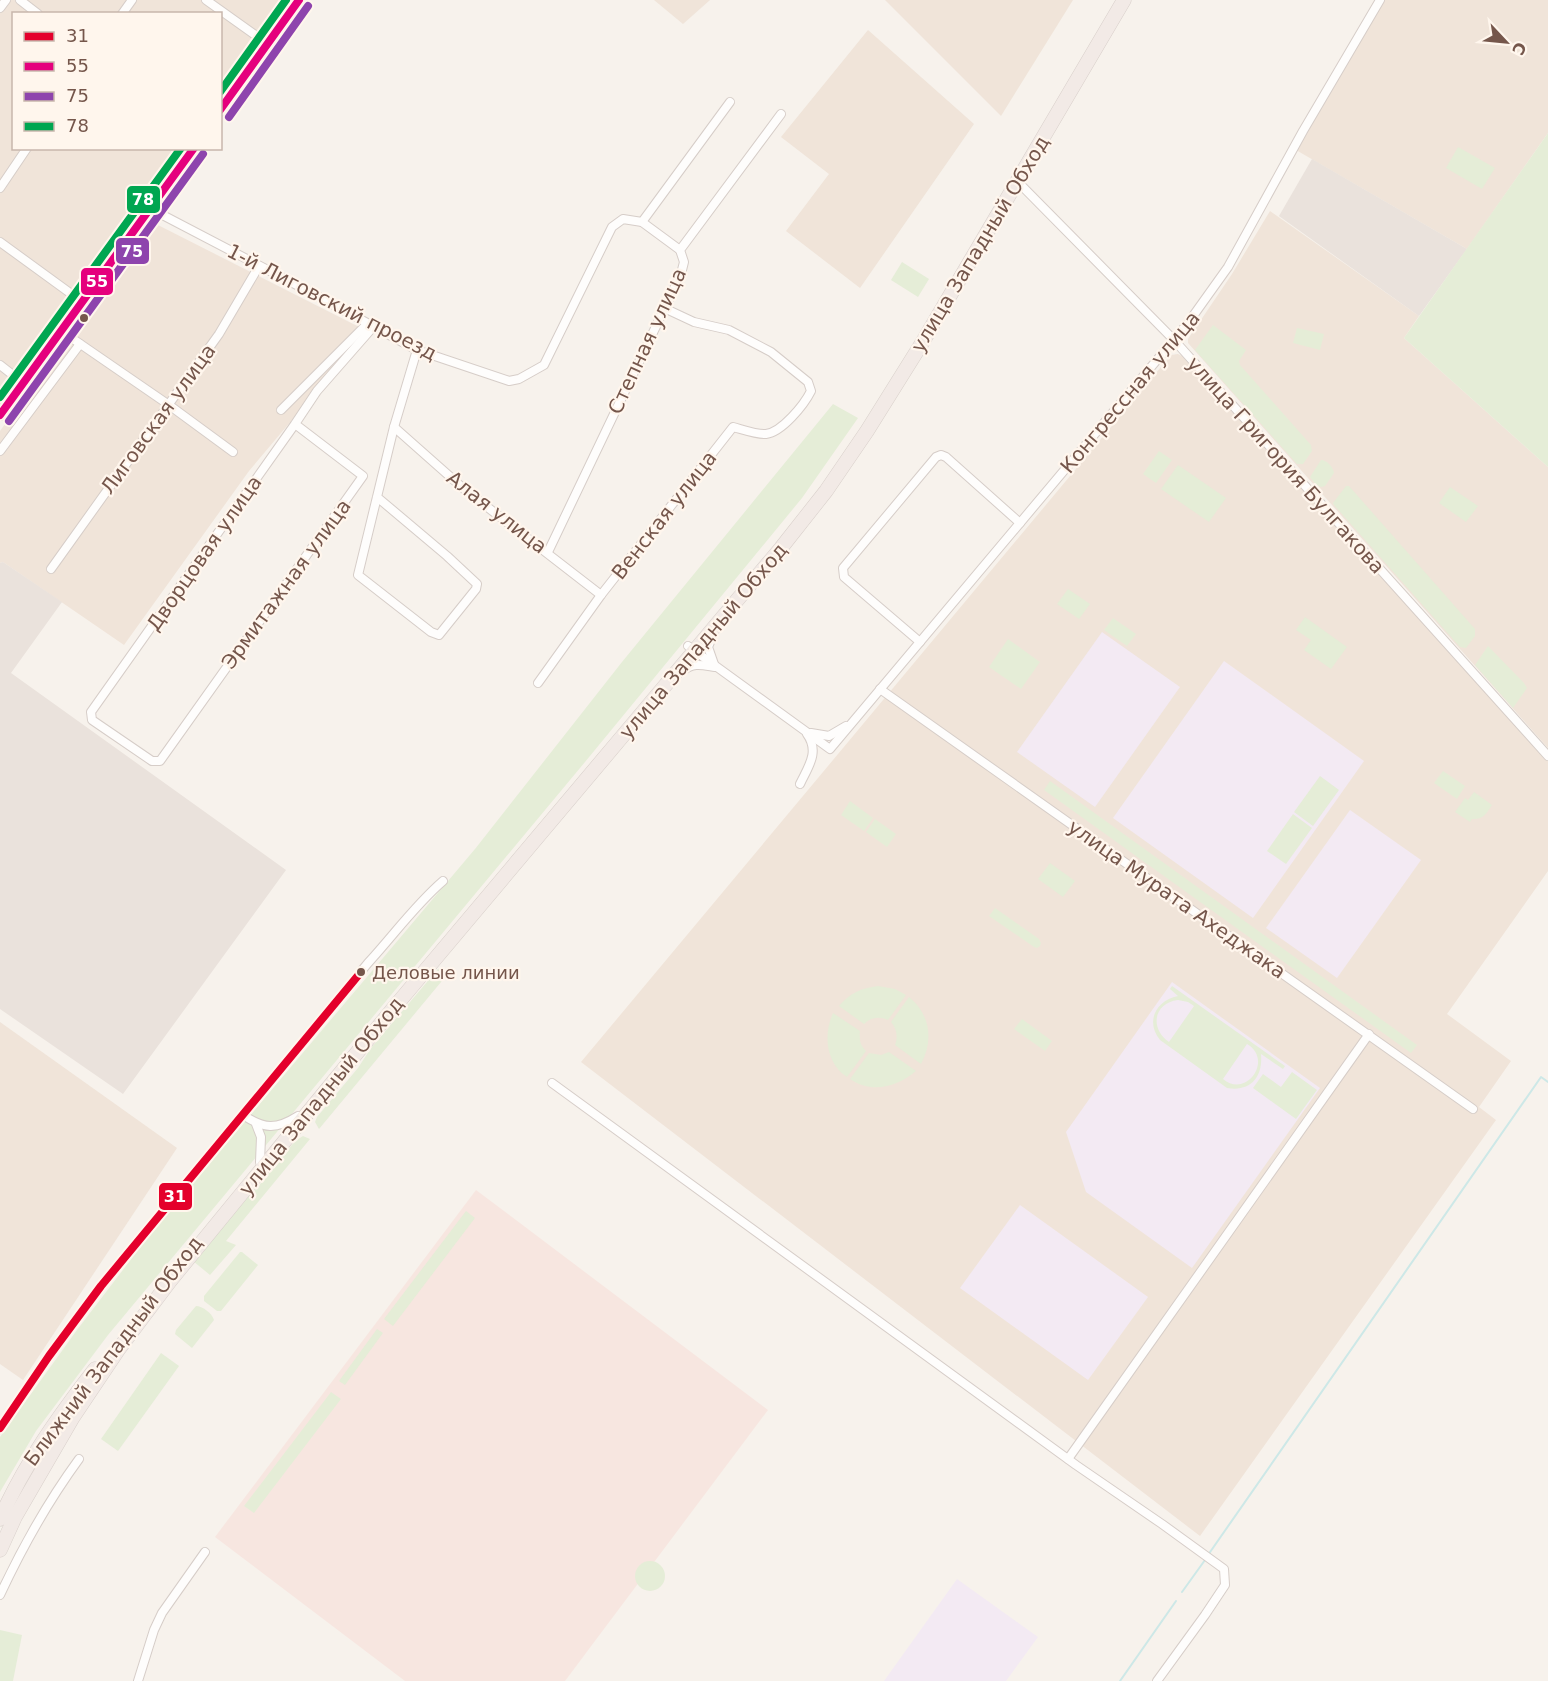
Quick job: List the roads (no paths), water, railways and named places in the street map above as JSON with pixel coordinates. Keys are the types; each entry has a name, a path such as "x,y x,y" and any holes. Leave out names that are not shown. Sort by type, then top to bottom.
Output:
{"highway":[{"name":"улица Западный Обход","path":"209,1231 583,783 802,512 936,310 1113,0"},
{"name":"улица Западный Обход","path":"216,1215 691,649 781,548 846,464 916,353 1124,0"},
{"name":"Ближний Западный Обход","path":"0,1519 14,1488 56,1421 147,1300 216,1215"},
{"name":"Ближний Западный Обход","path":"0,1550 15,1517 46,1461 79,1408 117,1350 209,1231"}],"street":[{"path":"0,8 6,0"},
{"path":"20,0 36,12"},
{"path":"206,0 266,42"},
{"path":"222,100 298,0"},
{"path":"222,108 298,0"},
{"name":"Конгрессная улица","path":"805,732 830,749 1174,340 1228,267 1303,131 1380,0"},
{"path":"680,250 642,222 730,102"},
{"name":"Степная улица","path":"548,552 681,274 684,262 680,250 781,114"},
{"path":"0,188 26,150"},
{"path":"81,301 187,150"},
{"path":"0,416 60,330 151,210 193,150"},
{"name":"улица Григория Булгакова","path":"1017,181 1174,340 1548,756"},
{"name":"1-й Лиговский проезд","path":"151,210 417,350 509,381 519,379 544,365 612,227 623,219 642,222"},
{"path":"0,242 81,301"},
{"name":"Лиговская улица","path":"51,569 219,334 259,266"},
{"name":"Венская улица","path":"538,682 601,595 733,427 765,435 778,430 804,404 811,391 808,382 771,352 729,330 694,322 664,308"},
{"path":"281,410 370,325"},
{"name":"Дворцовая улица","path":"160,761 152,761 92,720 91,712 317,391 370,325"},
{"path":"60,330 233,452"},
{"path":"0,451 80,344"},
{"path":"377,497 477,584 476,589 439,635 431,632 358,575 394,427 417,350"},
{"path":"0,365 23,383"},
{"name":"Эрмитажная улица","path":"160,761 363,476 295,424"},
{"name":"Алая улица","path":"394,427 464,489 601,595"},
{"path":"920,642 844,577 842,572 936,457 941,455 946,457 1020,524"},
{"path":"715,667 708,647 714,634 791,542 846,464"},
{"path":"691,649 805,732 813,743 813,751 800,784"},
{"path":"583,783 601,768 683,671 700,664 715,667"},
{"name":"улица Мурата Ахеджака","path":"880,689 1473,1110"},
{"path":"805,732 829,736 852,723"},
{"path":"0,1428 49,1356 101,1286 368,963 443,881"},
{"path":"1068,1459 1369,1034"},
{"path":"552,1083 1068,1459 1224,1569 1225,1585 1157,1681"},
{"path":"243,1115 256,1124 271,1127 288,1123 298,1116"},
{"path":"256,1124 261,1137 260,1162"},
{"path":"0,1595 35,1530 79,1459"},
{"path":"138,1681 154,1630 162,1613 205,1551"}],"waterway":[{"path":"1208,1555 1541,1077 1548,1082"},
{"path":"1182,1592 1205,1560"},
{"path":"1120,1681 1176,1601"}],"place":[{"name":"Деловые линии","path":"361,972"}]}
